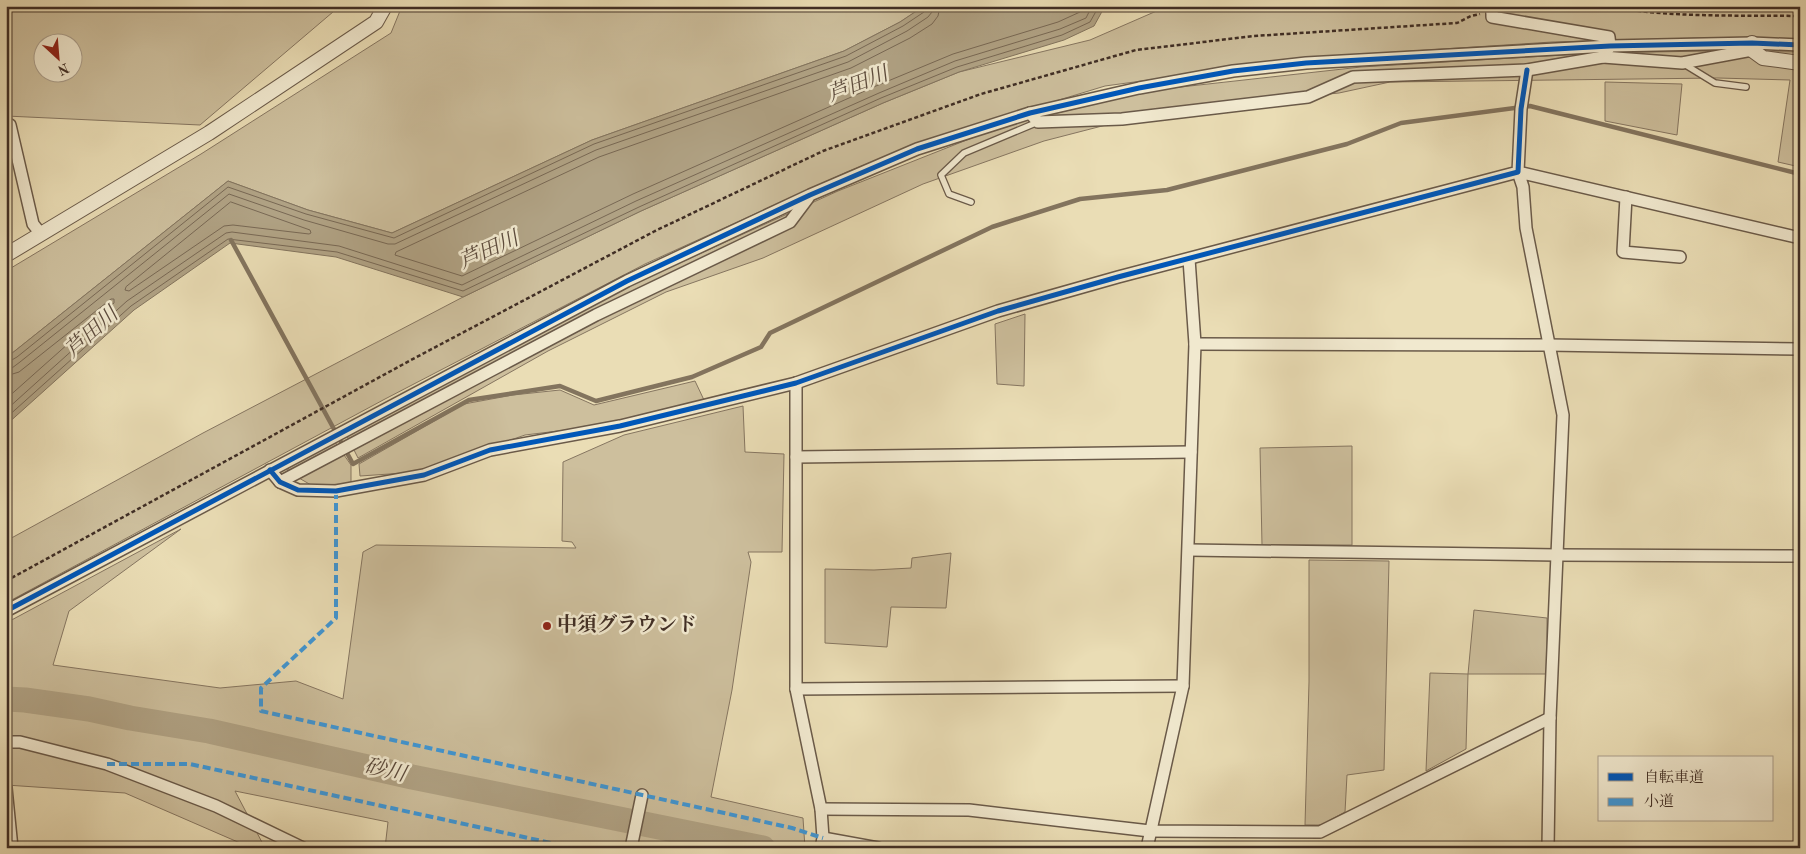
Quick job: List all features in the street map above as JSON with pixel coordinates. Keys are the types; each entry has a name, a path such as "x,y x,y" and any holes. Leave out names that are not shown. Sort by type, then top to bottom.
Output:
{"street":[{"path":"6,254 234,116 376,22 385,6"},
{"path":"1492,9 1492,17 1609,37 1610,46 1603,57"},
{"path":"6,611 627,281 810,195 917,149 1139,88 1233,71 1306,63 1610,46 1800,44"},
{"path":"1752,46 1763,58 1800,63"},
{"path":"1034,117 1122,119 1308,97 1353,77 1527,70 1603,57 1682,63 1752,46"},
{"path":"1527,70 1520,109 1518,172 1523,187 1526,228 1563,415 1550,718 1548,848"},
{"path":"10,125 33,224 41,234"},
{"path":"270,470 280,482 298,490 336,491 424,475 490,450 620,426 796,382 998,312 1118,277 1518,172 1800,238"},
{"path":"280,482 596,316 790,222 810,195"},
{"path":"1626,197 1623,252 1680,257"},
{"path":"1147,848 1184,686 1195,344 1189,259"},
{"path":"1195,344 1548,344 1800,349"},
{"path":"796,382 796,689 821,809 822,843 878,848"},
{"path":"796,457 1191,452"},
{"path":"1189,550 1800,556"},
{"path":"796,689 1184,686"},
{"path":"821,809 969,810 1150,831 1320,832 1550,718"},
{"path":"6,742 20,742 107,764 216,806 303,848"},
{"path":"6,788 12,848"},
{"path":"632,848 642,795"}],"lane":[{"path":"1682,63 1715,83 1746,87"},
{"path":"971,202 949,194 941,175 964,154 1034,117"}],"path":[{"path":"1605,6 1620,9 1702,15 1800,16"}],"shaded area":[{"path":"6,6 340,6 200,125 6,116"},
{"path":"402,6 924,6 900,22 844,51 592,140 392,233 308,210 228,181 6,358 6,271 201,154 391,33"},
{"path":"1168,6 1800,6 1800,40 1697,38 1552,42 1318,57 1105,86 921,142 847,172 645,264 385,399 6,603 6,541 203,433 463,297 641,211 883,103 959,72 1090,40"},
{"path":"1800,52 1800,167 1778,162 1790,80 1718,78 1390,82 1339,93 1160,111 1044,141 923,184 763,258 666,292 548,351 358,458 347,436 635,283 838,191 1002,126 1154,90 1361,67 1597,53"},
{"path":"1605,82 1682,84 1677,135 1605,121"},
{"path":"1025,314 1024,386 997,384 995,324"},
{"path":"695,381 704,400 607,425 525,435 419,472 360,476 359,464 464,404 513,395 560,390 594,405"},
{"path":"743,406 745,452 784,454 782,552 748,552 751,562 732,690 711,797 803,818 805,848 385,848 388,822 235,791 265,848 236,848 247,846 125,793 6,785 6,623 181,529 69,611 53,665 220,688 296,681 343,699 363,552 376,545 576,548 572,542 562,541 563,462 624,435"},
{"path":"335,442 351,465 351,484 311,485 287,471 291,464"},
{"path":"1352,446 1352,545 1262,545 1260,448"},
{"path":"951,553 946,608 891,607 887,647 825,643 825,569 874,570 911,568 912,558"},
{"path":"1309,560 1389,561 1384,770 1347,775 1345,812 1321,825 1305,825 1309,682"},
{"path":"1474,610 1547,618 1547,674 1468,674"},
{"path":"1430,673 1468,674 1466,749 1426,771"}],"water":[{"name":"芦田川","path":"924,6 1105,6 1094,26 1064,40 959,72 883,103 641,211 463,297 336,257 230,243 134,310 6,425 6,358 228,181 308,210 392,233 592,140 844,51 900,22"}],"waterway":[{"path":"231,240 353,464 469,400 560,386 596,401 692,377 761,347 770,333 992,227 1080,199 1167,190 1347,144 1401,123 1530,106 1800,174"},
{"name":"砂川","path":"6,699 89,709 209,731 412,777 763,848"}],"marked path":[{"path":"336,491 336,618 261,688 261,711 792,828 823,838"},
{"path":"107,764 190,764 574,848"}],"cycle path":[{"path":"6,611 627,281 810,195 917,149 1030,113 1139,88 1233,71 1306,63 1610,46 1752,43 1800,45"},
{"path":"270,470 280,482 298,490 336,491 424,475 490,450 620,426 796,383 998,311 1118,277 1518,172 1521,109 1527,70"}],"place":[{"name":"中須グラウンド","path":"547,626"}]}
